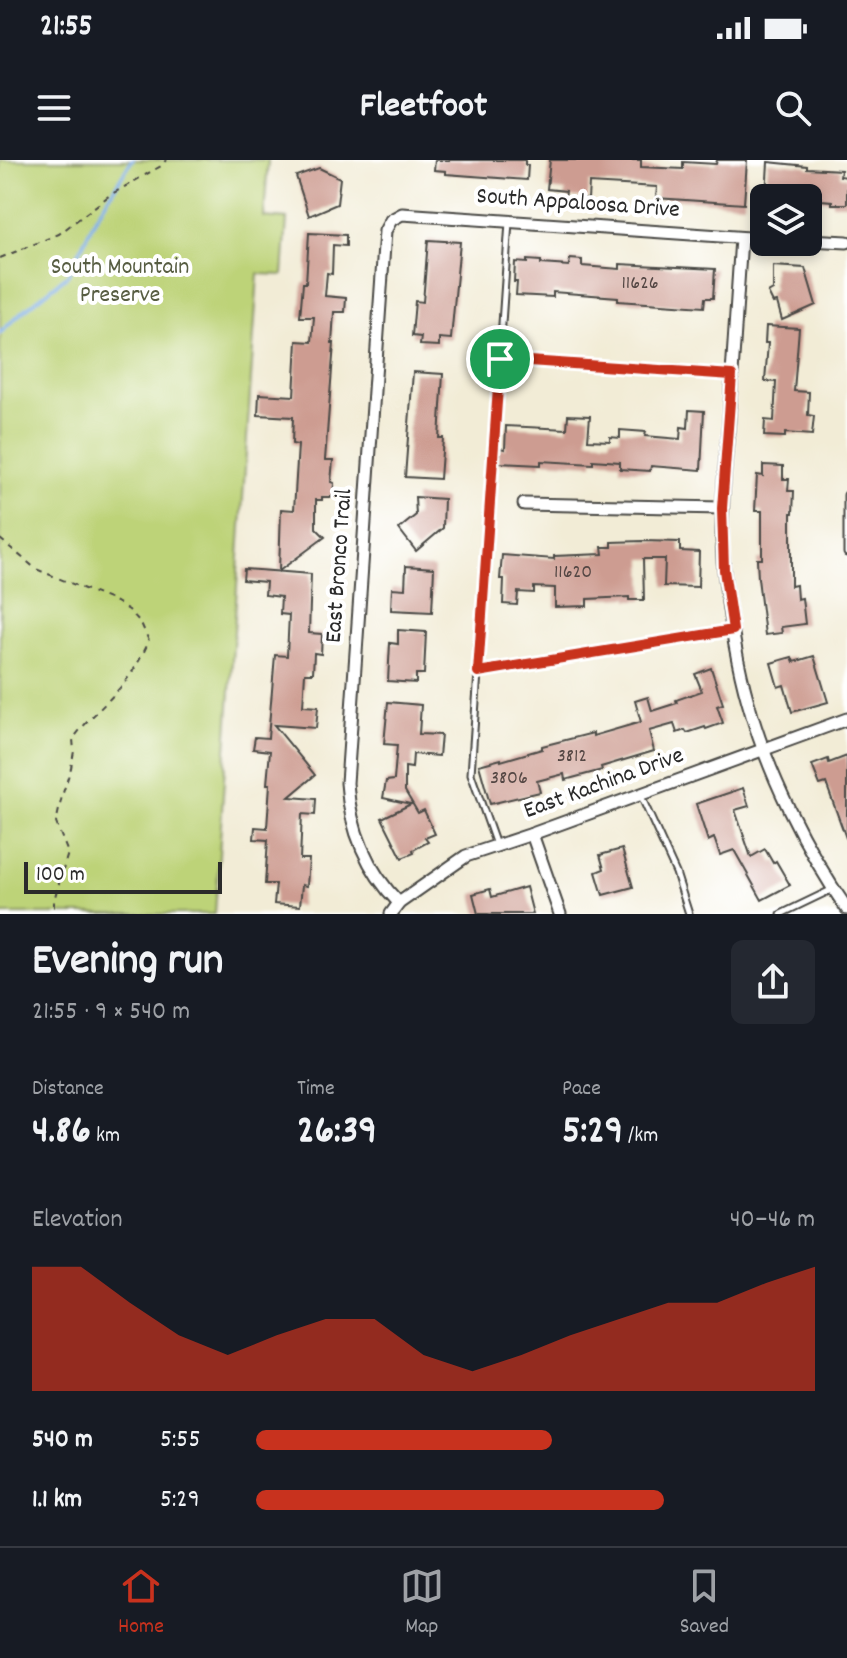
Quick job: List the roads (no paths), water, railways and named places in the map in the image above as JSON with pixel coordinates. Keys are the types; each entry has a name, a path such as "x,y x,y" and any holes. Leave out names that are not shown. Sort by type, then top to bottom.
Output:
{"street":[{"name":"South Appaloosa Drive","path":"391,220 402,214 750,238"},
{"name":"East Bronco Trail","path":"391,220 385,231 347,783 348,805 361,850 386,890 399,903"},
{"path":"741,238 722,508 724,570 733,630 748,702 763,749 800,831 847,909"},
{"path":"822,241 847,242"},
{"path":"524,504 722,508"},
{"name":"East Kachina Drive","path":"391,914 399,903 466,856 847,719"},
{"path":"532,834 560,914"}],"lane":[{"path":"497,846 471,774 509,222"},
{"path":"500,359 732,375"},
{"path":"847,495 847,553"},
{"path":"478,672 733,630"},
{"path":"640,794 676,873 689,914"},
{"path":"781,914 833,889"}],"waterway":[{"path":"0,333 68,275 96,217 132,160"}],"park label":[{"name":"South Mountain Preserve","path":"120,282"}]}
